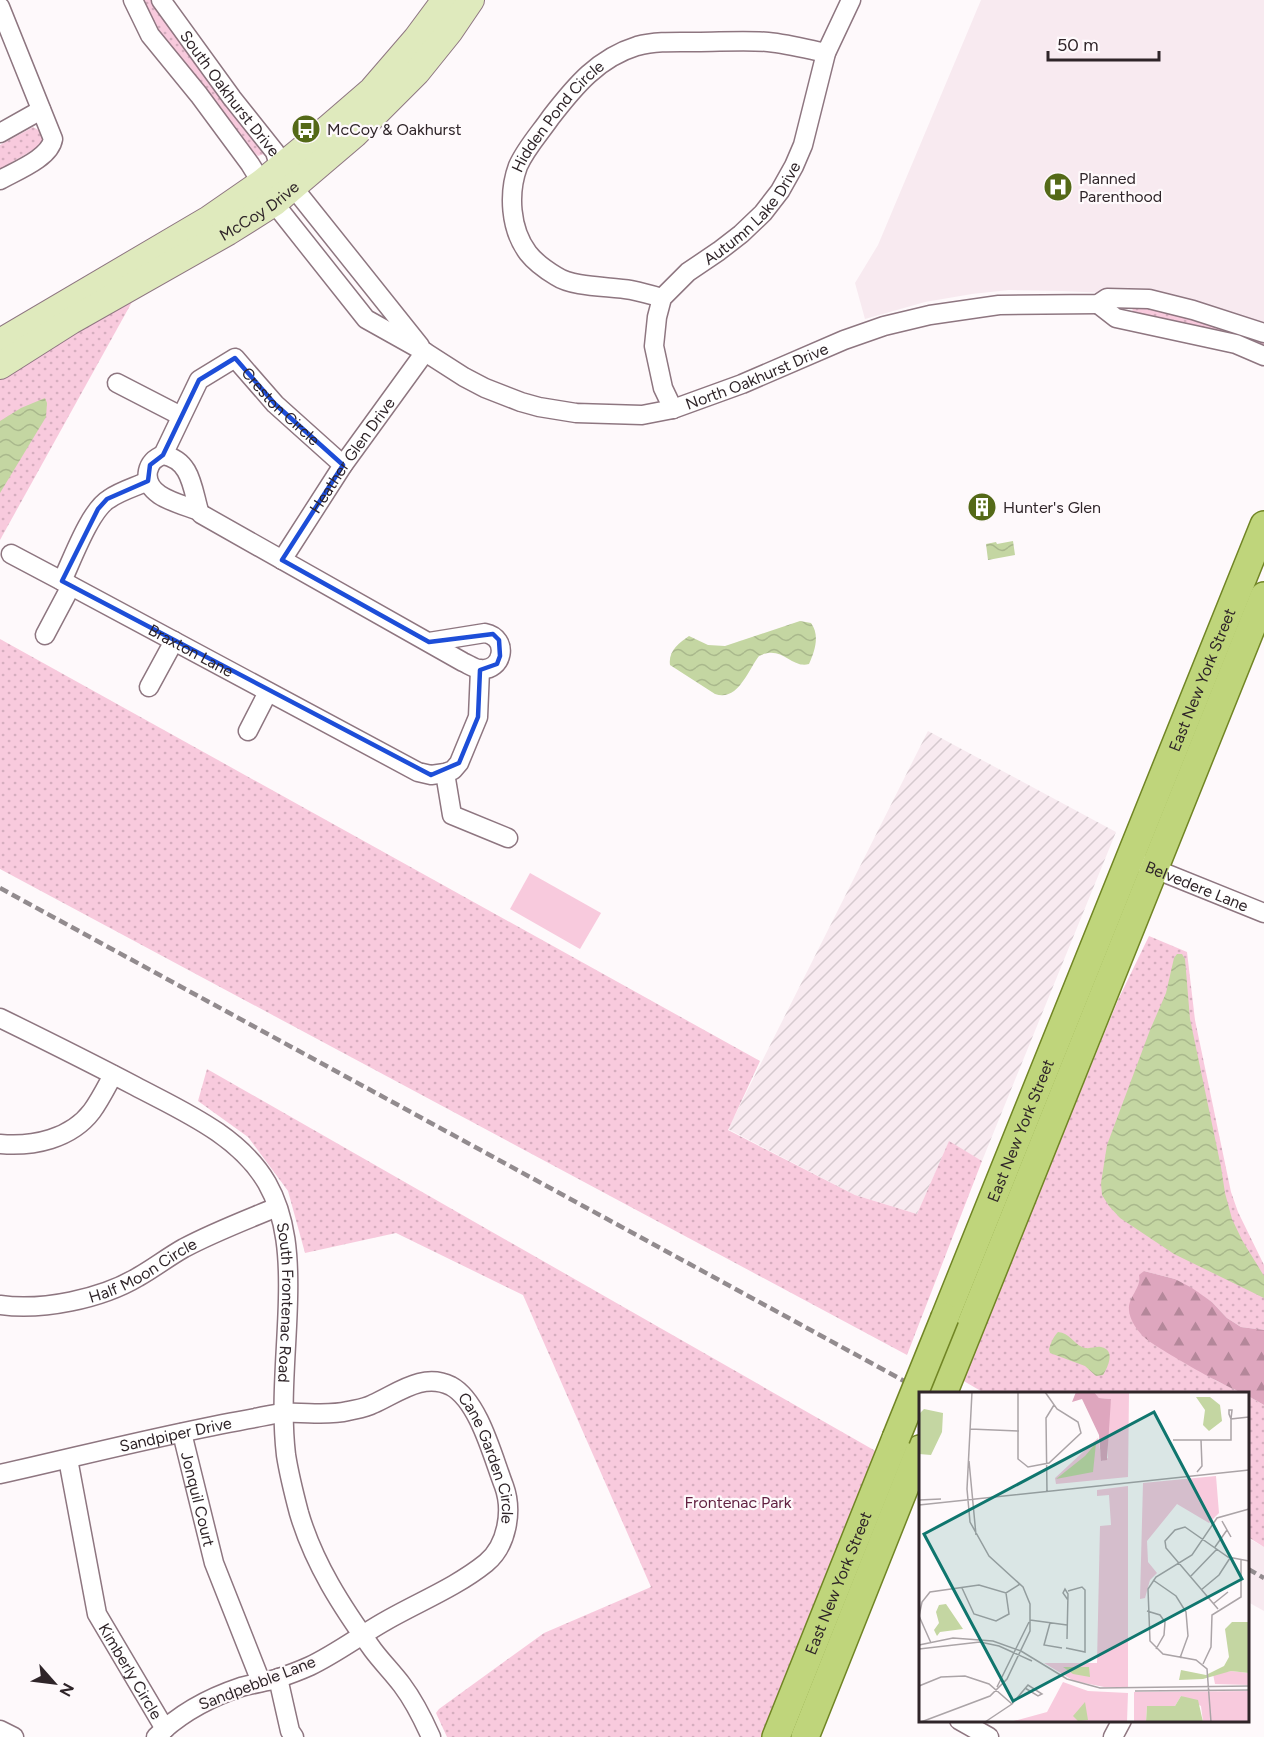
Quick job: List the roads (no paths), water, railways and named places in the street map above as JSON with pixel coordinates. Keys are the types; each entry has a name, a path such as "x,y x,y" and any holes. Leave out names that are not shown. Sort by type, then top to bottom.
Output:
{"main road":[{"name":"East New York Street","path":"944,1392 1142,864 1264,525"},
{"name":"East New York Street","path":"776,1737 945,1317 1142,864 1264,596"},
{"name":"East New York Street","path":"805,1737 919,1452"}],"street":[{"name":"South Oakhurst Drive","path":"133,0 150,35 199,95 254,169 277,185"},
{"name":"South Oakhurst Drive","path":"161,0 226,90 275,152 277,185"},
{"name":"McCoy Drive","path":"0,366 71,321 228,232 372,90 416,39 445,0"},
{"name":"McCoy Drive","path":"0,342 209,219 277,185 355,135 417,72 450,31 471,0"},
{"name":"Autumn Lake Drive","path":"662,298 688,272 741,234 763,213 780,191 803,145 826,53 851,0"},
{"path":"0,7 53,139 51,147 43,155 0,180"},
{"name":"Hidden Pond Circle","path":"662,298 632,290 581,284 558,278 528,253 519,237 513,216 514,178 526,151 582,79 608,58 638,46 658,42 766,42 826,53"},
{"path":"0,133 42,110"},
{"name":"North Oakhurst Drive","path":"277,185 425,352"},
{"name":"North Oakhurst Drive","path":"277,185 366,319 485,388 539,407 576,413 642,415 672,409 742,384 844,340 884,326 930,315 999,305 1098,304 1107,298 1149,299 1193,310 1264,333"},
{"path":"662,298 654,346 663,388 672,409"},
{"path":"1098,304 1116,318 1236,344 1264,356"},
{"name":"Heather Glen Drive","path":"282,560 343,465 425,352"},
{"name":"Creston Circle","path":"163,455 200,380 236,358 276,405 343,465"},
{"path":"117,383 182,416"},
{"path":"199,511 186,468 171,456 163,455 155,458 147,472 148,481 151,487 166,499 199,511 463,662 480,669 489,668 496,664 500,656 501,646 493,634 475,634 429,642"},
{"path":"45,635 90,522 98,509 107,500 148,481"},
{"name":"Braxton Lane","path":"11,554 418,772 431,775 445,773"},
{"path":"149,687 174,641"},
{"path":"480,669 478,717 459,764 453,770 445,773 452,815 508,838"},
{"path":"248,731 268,692"},
{"name":"Belvedere Lane","path":"1142,864 1264,913"},
{"name":"South Frontenac Road","path":"0,1018 210,1127 237,1148 267,1183 285,1234 288,1261 284,1413 286,1454 289,1473 310,1544 337,1598 418,1709 431,1737"},
{"path":"0,1144 23,1145 49,1141 74,1127 92,1110 113,1075"},
{"name":"Half Moon Circle","path":"0,1305 35,1306 108,1292 137,1278 185,1247 277,1207"},
{"name":"Cane Garden Circle","path":"284,1413 344,1412 370,1406 413,1384 436,1382 450,1386 468,1401 480,1423 506,1492 508,1510 506,1528 500,1546 489,1561 469,1575 362,1635"},
{"name":"Sandpiper Drive","path":"0,1474 182,1433 284,1413"},
{"name":"Jonquil Court","path":"182,1433 214,1563 269,1680 291,1735"},
{"name":"Kimberly Circle","path":"68,1459 97,1614 160,1733"},
{"name":"Sandpebble Lane","path":"160,1733 195,1706 217,1696 312,1665 362,1635"},
{"path":"962,1722 989,1737"},
{"path":"1113,1737 1121,1722"},
{"path":"0,1730 14,1737"}],"water":[{"path":"45,398 46,417 0,493 0,421 21,408"},
{"path":"1013,541 1015,555 988,560 986,544"},
{"path":"800,621 811,623 814,628 815,648 809,664 803,665 774,653 767,653 759,656 742,683 730,693 715,694 670,665 672,652 689,636 708,645 725,646"},
{"path":"1177,954 1182,954 1185,959 1190,1019 1225,1193 1232,1219 1264,1276 1264,1298 1174,1254 1120,1218 1102,1195 1101,1183 1107,1145 1166,993 1174,958"},
{"path":"1058,1332 1066,1334 1082,1347 1106,1349 1110,1359 1103,1375 1096,1376 1085,1366 1050,1353 1053,1338"}],"railway":[{"path":"0,888 924,1392"},
{"path":"1249,1570 1264,1578"}],"place":[{"name":"McCoy & Oakhurst","path":"306,129"},
{"name":"Planned Parenthood","path":"1058,187"},
{"name":"Hunter's Glen","path":"982,507"}],"park label":[{"name":"Frontenac Park","path":"738,1502"}]}
